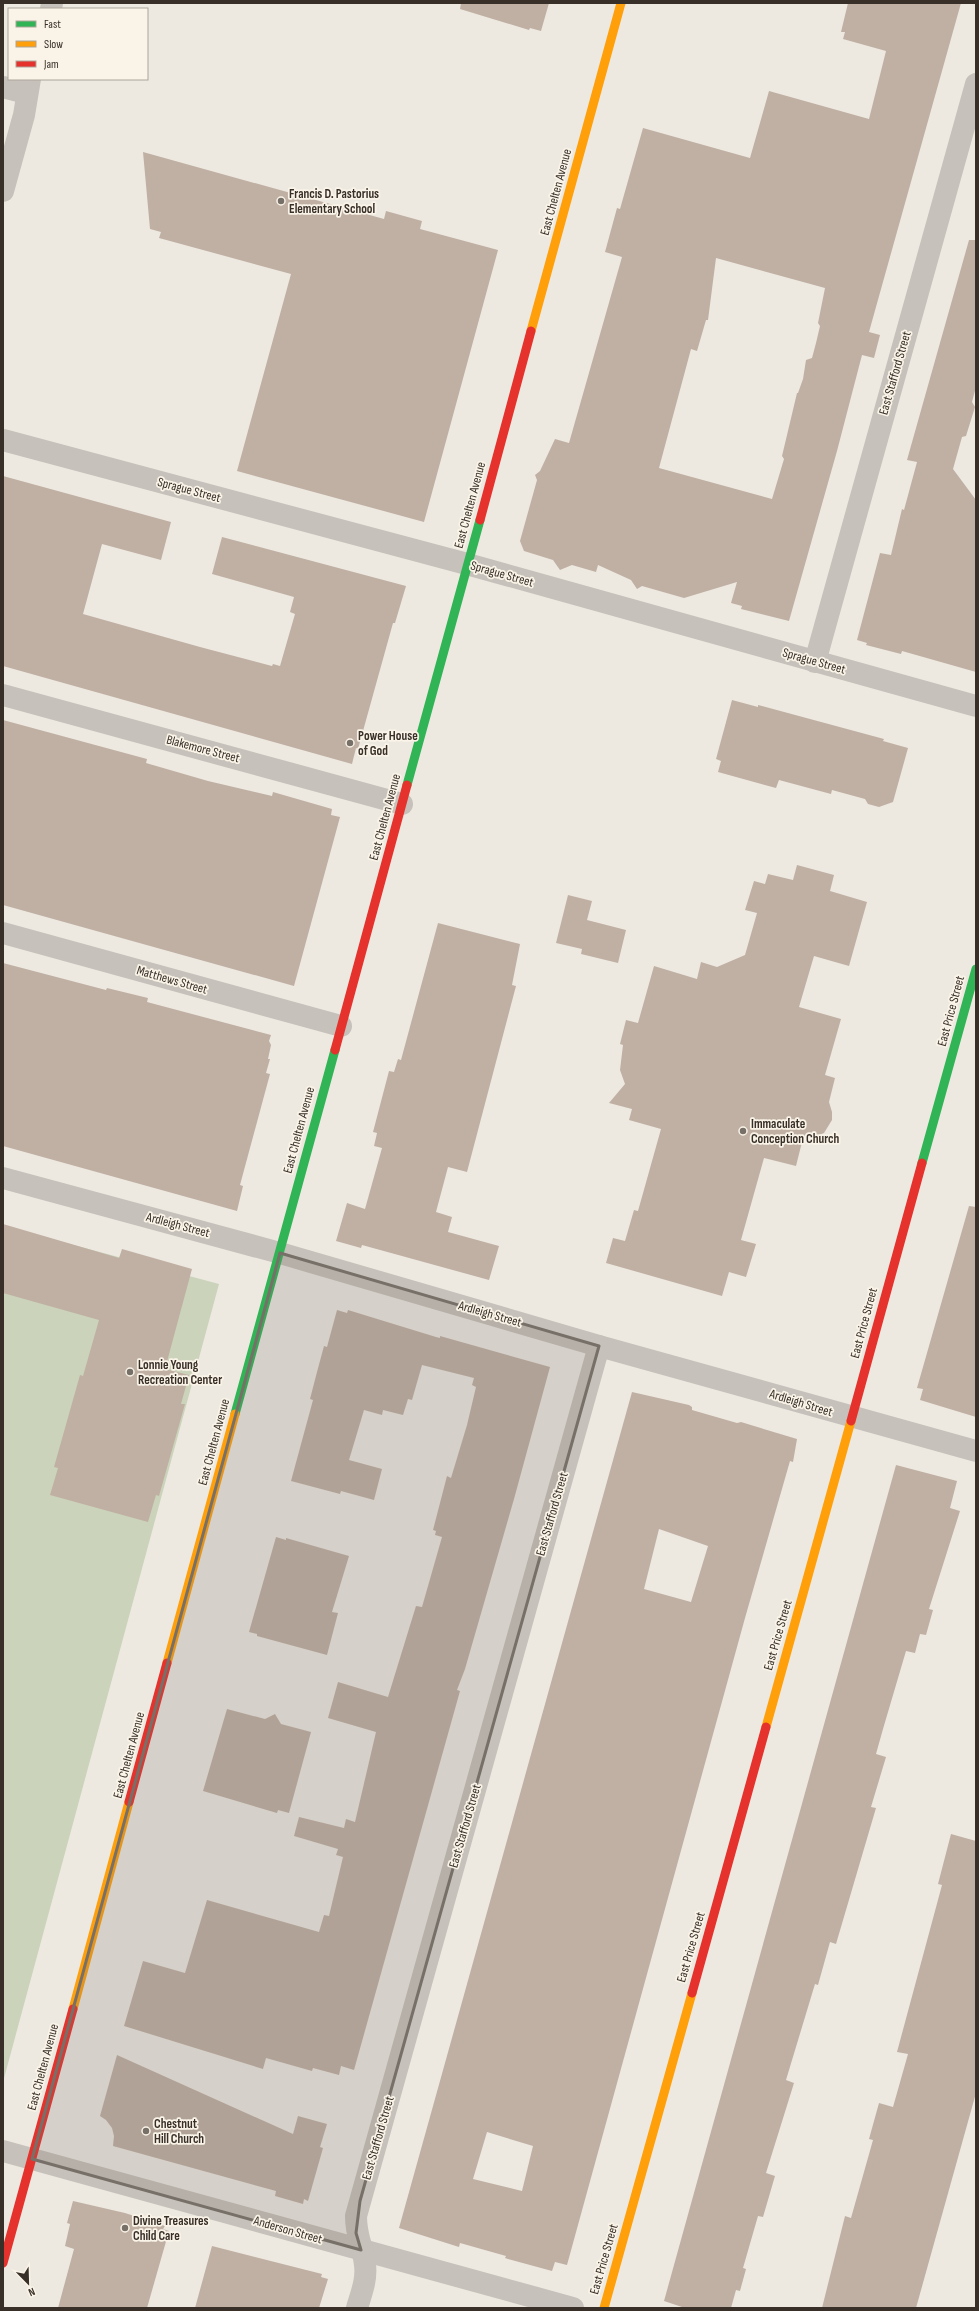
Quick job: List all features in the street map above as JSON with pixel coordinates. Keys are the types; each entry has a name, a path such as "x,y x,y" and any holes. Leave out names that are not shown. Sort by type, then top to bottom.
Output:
{"street":[{"name":"East Chelten Avenue","path":"3,2263 621,3"},
{"name":"East Stafford Street","path":"815,662 976,84"},
{"path":"3,87 28,86 24,115 3,191"},
{"name":"Sprague Street","path":"3,440 467,564 976,706"},
{"name":"Blakemore Street","path":"3,695 402,804"},
{"name":"Matthews Street","path":"3,933 341,1026"},
{"name":"East Price Street","path":"604,2308 976,969"},
{"name":"Ardleigh Street","path":"3,1178 280,1252 599,1346 712,1376 852,1418 976,1451"},
{"name":"East Stafford Street","path":"357,2308 365,2279 365,2264 356,2233 356,2216 599,1346"},
{"name":"Anderson Street","path":"3,2151 573,2308"}],"highlighted area":[{"path":"280,1253 599,1346 360,2201 356,2233 361,2250 32,2159"}],"green space":[{"path":"3,1226 219,1284 3,2082"}],"building":[{"path":"461,3 549,3 541,31 530,28 529,30 460,9"},
{"path":"848,3 961,3 869,332 880,335 874,358 862,355 837,451 789,621 741,609 742,606 731,603 737,582 684,598 642,586 637,589 631,580 598,565 596,572 572,565 560,570 553,560 524,551 520,541 537,480 535,475 540,471 555,439 569,443 622,257 605,252 617,208 620,209 643,128 750,158 769,91 869,119 886,51 843,39 845,32 841,32","holes":["716,258 825,288 818,323 820,326 816,343 812,358 806,360 803,379 797,393 782,456 784,459 772,499 659,468 691,349 697,351 706,320 708,320"]},
{"path":"143,152 384,219 386,211 422,221 420,229 498,250 424,522 237,471 291,274 159,238 161,232 150,229"},
{"path":"969,240 976,240 976,387 972,402 975,407 966,436 962,437 953,469 976,500 976,672 902,651 901,654 866,645 867,643 857,640 880,553 891,555 902,509 904,510 917,462 907,460"},
{"path":"3,476 171,522 161,560 102,544 83,614 200,647 272,666 273,664 280,666 295,614 290,612 294,597 212,574 222,537 406,586 395,623 393,623 358,749 356,748 352,764 3,666"},
{"path":"732,700 758,707 758,705 884,739 883,741 908,748 893,802 879,807 868,804 865,799 832,790 831,794 779,780 776,788 718,772 721,761 716,759"},
{"path":"3,720 147,759 146,763 208,781 272,796 273,792 332,809 331,815 340,817 294,986 3,905"},
{"name":"Immaculate Conception Church","path":"797,865 834,875 830,891 867,902 849,966 814,956 799,1007 841,1019 825,1075 835,1078 829,1102 832,1112 832,1120 824,1133 802,1142 796,1166 764,1158 741,1240 756,1244 746,1277 729,1272 722,1296 606,1263 613,1238 625,1241 634,1210 638,1211 661,1129 629,1120 632,1109 609,1103 625,1084 620,1070 623,1045 620,1044 626,1020 638,1023 654,966 697,979 701,962 717,967 745,955 757,913 745,910 754,881 765,884 768,874 793,880"},
{"path":"568,895 592,901 587,920 626,930 618,963 581,954 582,949 556,943"},
{"path":"438,923 520,944 512,985 516,986 467,1172 448,1167 436,1212 452,1217 448,1232 499,1246 489,1280 362,1245 361,1248 336,1241 347,1203 365,1209 382,1148 374,1146 377,1133 373,1132 389,1071 394,1072 398,1059 401,1060"},
{"path":"3,963 106,990 107,988 148,998 147,1002 271,1035 269,1041 271,1045 268,1059 270,1059 266,1073 270,1074 240,1185 243,1186 237,1211 3,1146"},
{"path":"969,1206 976,1207 976,1417 920,1400 923,1389 917,1388"},
{"name":"Lonnie Young Recreation Center","path":"3,1224 119,1258 122,1249 192,1269 165,1369 189,1375 181,1404 185,1404 159,1496 156,1495 148,1522 50,1495 58,1468 54,1467 80,1375 83,1376 99,1320 3,1293"},
{"path":"337,1310 347,1313 348,1310 436,1337 440,1338 440,1336 550,1367 514,1499 465,1669 457,1690 460,1691 354,2070 341,2066 339,2075 313,2068 312,2071 266,2058 263,2069 124,2026 143,1961 185,1973 207,1900 319,1932 324,1915 329,1916 343,1857 336,1855 338,1849 294,1836 299,1817 344,1828 346,1819 355,1822 376,1732 328,1718 338,1682 388,1697 416,1606 422,1607 442,1537 435,1535 436,1531 433,1530 447,1476 451,1478 467,1425 476,1387 472,1385 474,1378 422,1365 412,1400 408,1399 403,1415 383,1410 382,1415 364,1410 349,1460 382,1469 374,1500 341,1491 340,1494 291,1481 313,1400 310,1399 317,1372 324,1346 327,1347"},
{"path":"632,1392 689,1405 692,1407 692,1410 737,1423 741,1422 797,1439 793,1462 790,1461 745,1618 567,2265 555,2262 552,2271 508,2259 505,2258 506,2256 460,2243 459,2247 399,2228","holes":["659,1529 708,1546 691,1602 644,1589","487,2132 533,2146 522,2191 473,2179"]},
{"path":"896,1465 957,1481 950,1508 960,1511 929,1609 933,1610 926,1635 920,1634 915,1653 906,1651 883,1729 876,1754 886,1757 871,1807 876,1808 836,1944 830,1942 818,1985 815,1984 786,2080 794,2083 766,2173 775,2176 763,2217 758,2216 743,2268 746,2269 740,2291 736,2290 731,2308 685,2308 664,2301"},
{"path":"276,1537 286,1540 286,1538 349,1556 332,1612 338,1613 327,1655 257,1636 257,1634 249,1632"},
{"path":"227,1709 265,1719 275,1714 281,1724 311,1732 289,1813 278,1810 277,1813 203,1791"},
{"path":"951,1834 976,1841 976,2093 916,2308 822,2308 845,2216 851,2218 873,2140 869,2139 879,2103 893,2107 908,2054 897,2052 942,1885 938,1884"},
{"path":"117,2055 293,2134 298,2116 327,2124 320,2147 323,2148 308,2201 304,2199 303,2204 275,2196 276,2191 113,2146 114,2136 112,2128 106,2120 100,2116"},
{"path":"73,2201 125,2213 165,2226 163,2229 169,2231 147,2308 58,2308 74,2249 65,2246 70,2224 67,2223"},
{"path":"212,2246 322,2274 321,2277 328,2279 319,2308 195,2308"}],"traffic: fast":[{"path":"407,785 480,520"},
{"path":"922,1163 976,969"},
{"path":"235,1414 335,1050"}],"traffic: slow":[{"path":"531,331 621,3"},
{"path":"167,1663 235,1414"},
{"path":"766,1727 851,1421"},
{"path":"73,2009 129,1802"},
{"path":"604,2308 692,1993"}],"traffic: jam":[{"path":"480,520 531,331"},
{"path":"335,1050 407,785"},
{"path":"851,1421 922,1163"},
{"path":"129,1802 167,1663"},
{"path":"692,1993 766,1727"},
{"path":"3,2263 73,2009"}],"place":[{"name":"Francis D. Pastorius Elementary School","path":"281,201"},
{"name":"Power House of God","path":"350,743"},
{"name":"Immaculate Conception Church","path":"743,1131"},
{"name":"Lonnie Young Recreation Center","path":"130,1372"},
{"name":"Chestnut Hill Church","path":"146,2131"},
{"name":"Divine Treasures Child Care","path":"125,2228"}]}
